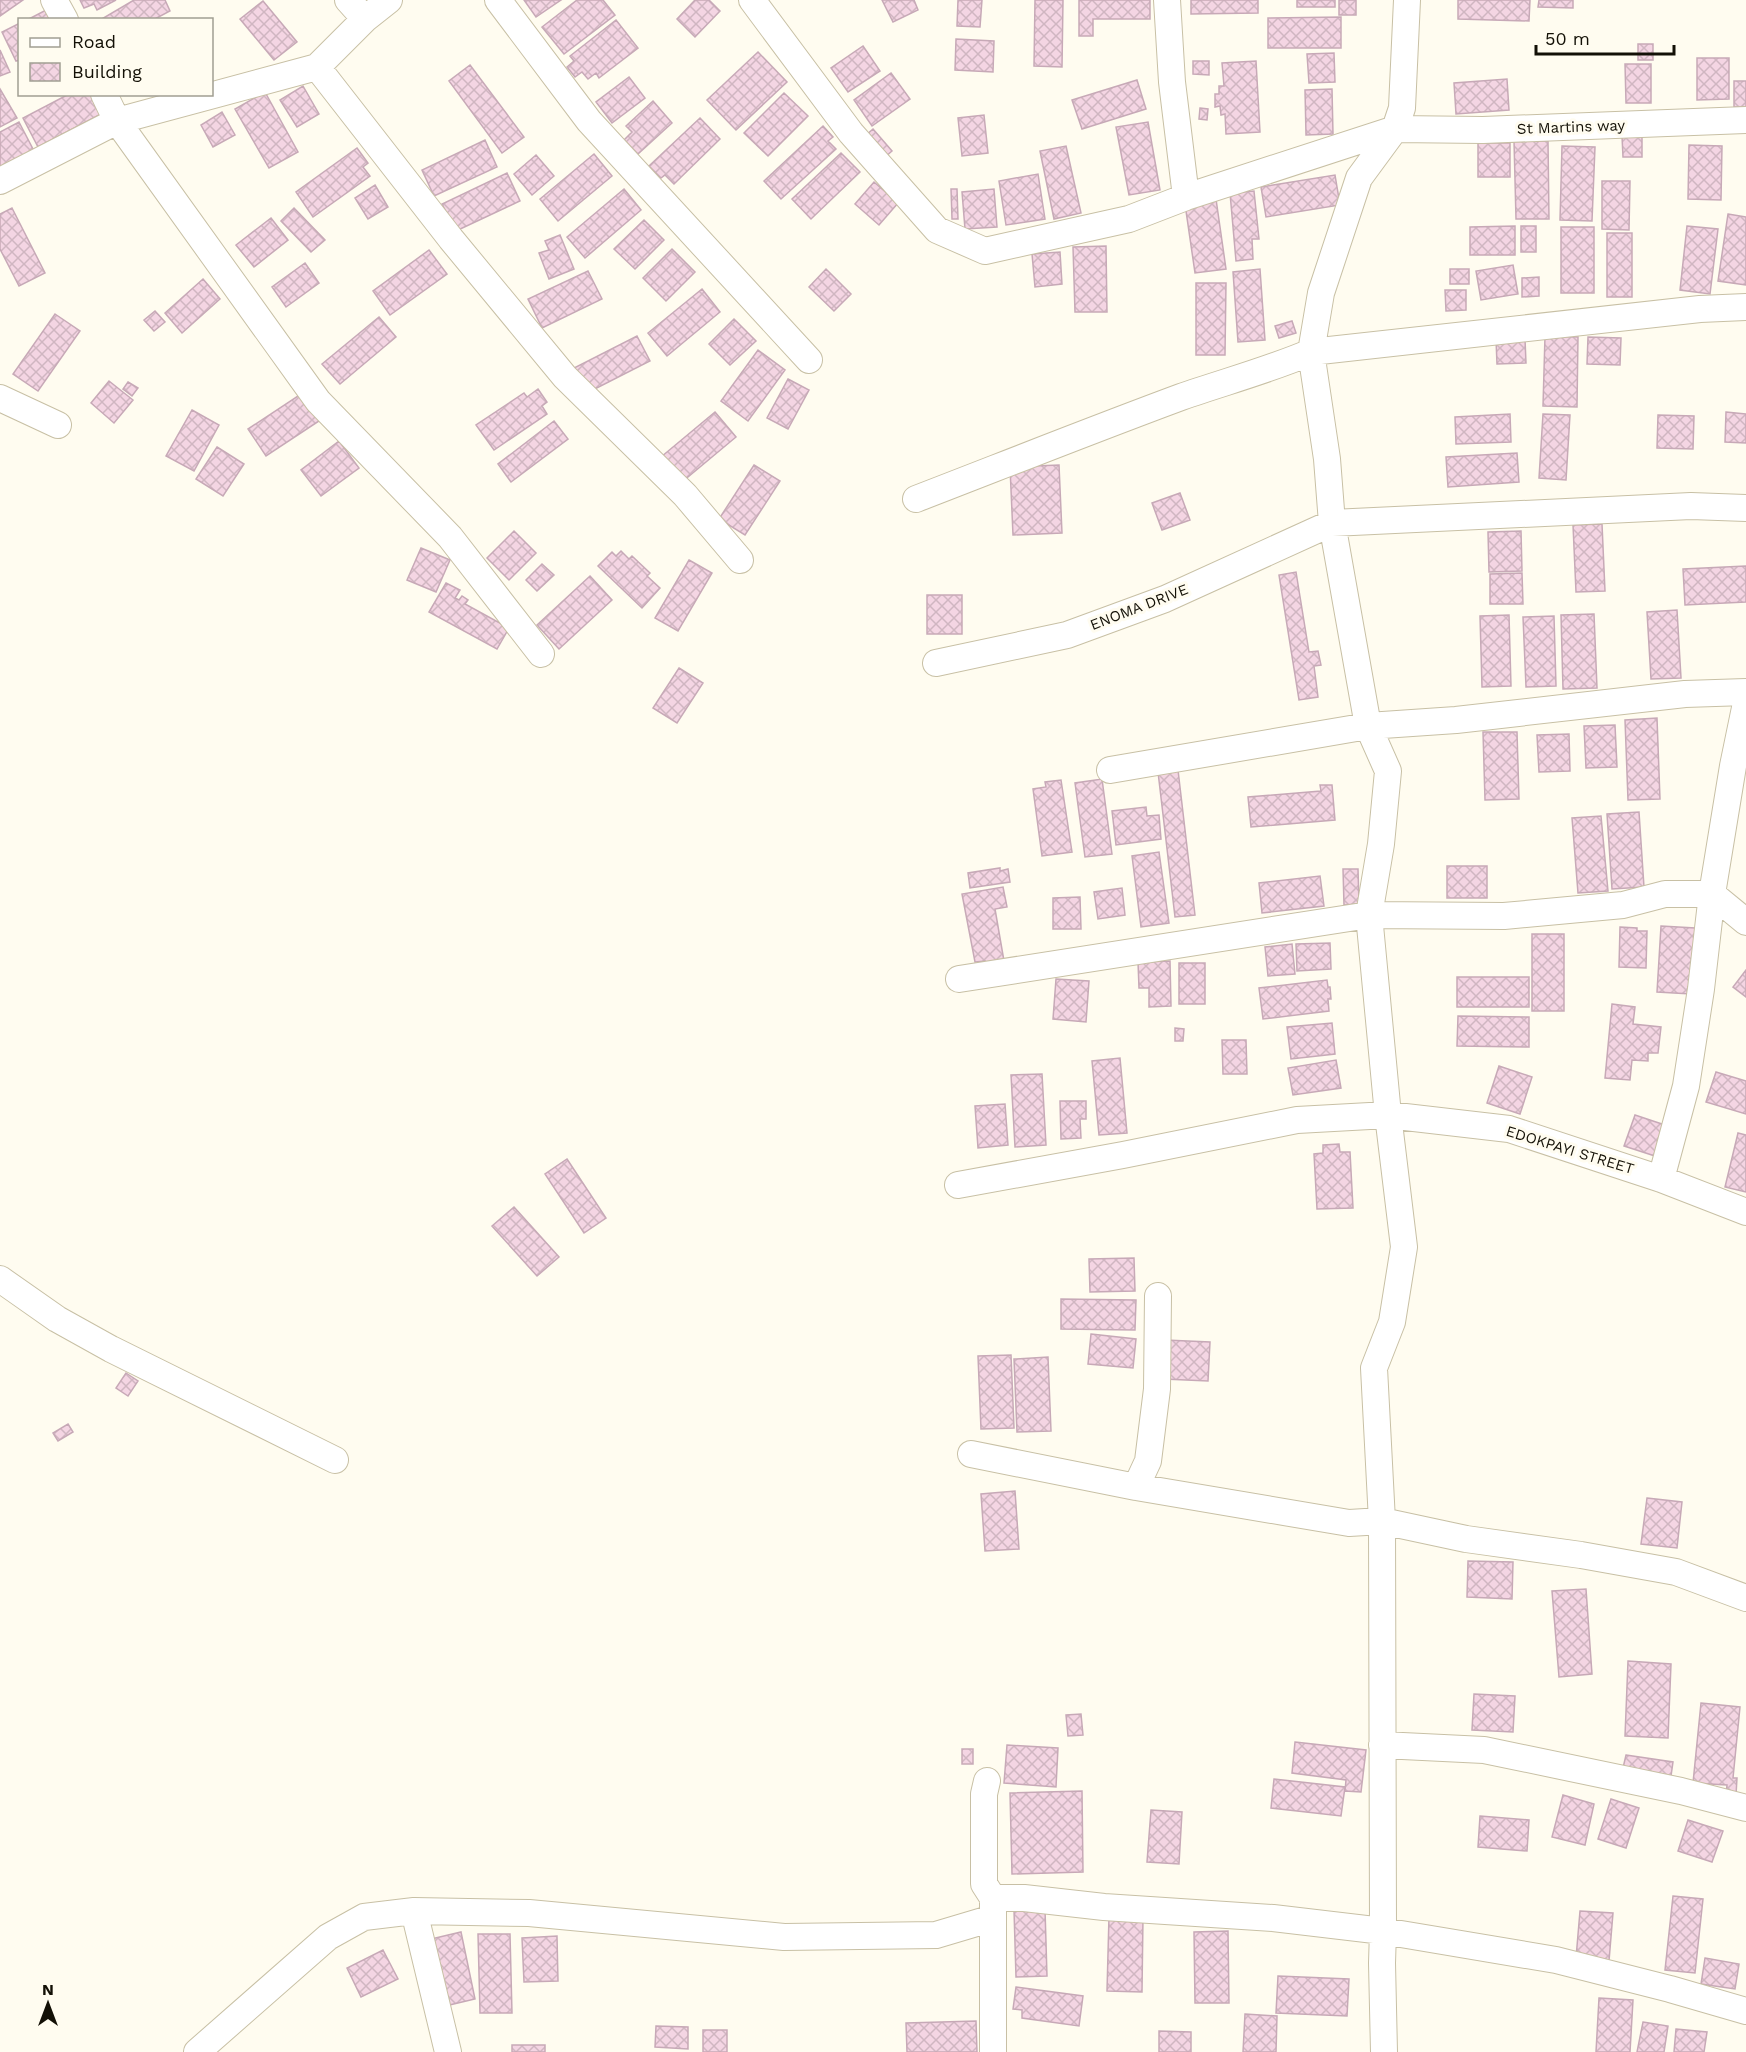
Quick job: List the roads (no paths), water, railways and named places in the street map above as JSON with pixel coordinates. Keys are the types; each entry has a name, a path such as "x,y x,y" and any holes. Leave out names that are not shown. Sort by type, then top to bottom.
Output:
{"street":[{"path":"54,0 64,18"},
{"path":"213,95 317,67 356,9 389,0"},
{"path":"498,0 589,121 809,360"},
{"name":"St Martins way","path":"752,0 851,133 937,230 985,251 1128,219 1185,197 1395,129 1483,130 1746,120"},
{"path":"1167,0 1172,82 1185,197"},
{"path":"1384,2052 1382,1521 1374,1368 1392,1322 1404,1247 1388,1115 1369,915 1381,844 1388,771 1368,726 1332,523 1327,459 1311,352 1320,293 1359,178 1395,129 1402,108 1407,0"},
{"path":"317,67 451,239 565,377 685,495 740,560"},
{"path":"105,96 117,121 318,401 450,537 541,654"},
{"path":"0,181 117,121 210,96"},
{"path":"915,500 1098,428 1311,352 1688,310 1746,307"},
{"path":"0,398 58,425"},
{"path":"1332,523 1691,506 1746,508"},
{"name":"ENOMA DRIVE","path":"936,663 1067,635 1165,599 1332,523"},
{"path":"1110,770 1368,726 1456,720 1685,694 1746,692"},
{"path":"1661,1179 1686,1086 1732,766 1746,703"},
{"path":"959,980 1369,915 1504,916 1623,905 1665,894 1712,894 1746,922"},
{"name":"EDOKPAYI STREET","path":"958,1185 1297,1120 1388,1115 1509,1129 1661,1179 1746,1212"},
{"path":"0,1279 57,1319 111,1349 335,1460"},
{"path":"1136,1486 1148,1461 1157,1389 1158,1296"},
{"path":"971,1454 1136,1486 1349,1523 1382,1521 1466,1539 1581,1555 1676,1572 1746,1598"},
{"path":"1382,1745 1484,1750 1681,1791 1746,1808"},
{"path":"987,1781 984,1794 984,1884 993,1908 993,2052"},
{"path":"198,2052 334,1933 364,1917 414,1911 529,1913 784,1937 936,1935 993,1908 1024,1898 1104,1907 1273,1918 1383,1931 1556,1960 1746,2011"},
{"path":"414,1911 448,2052"}]}
